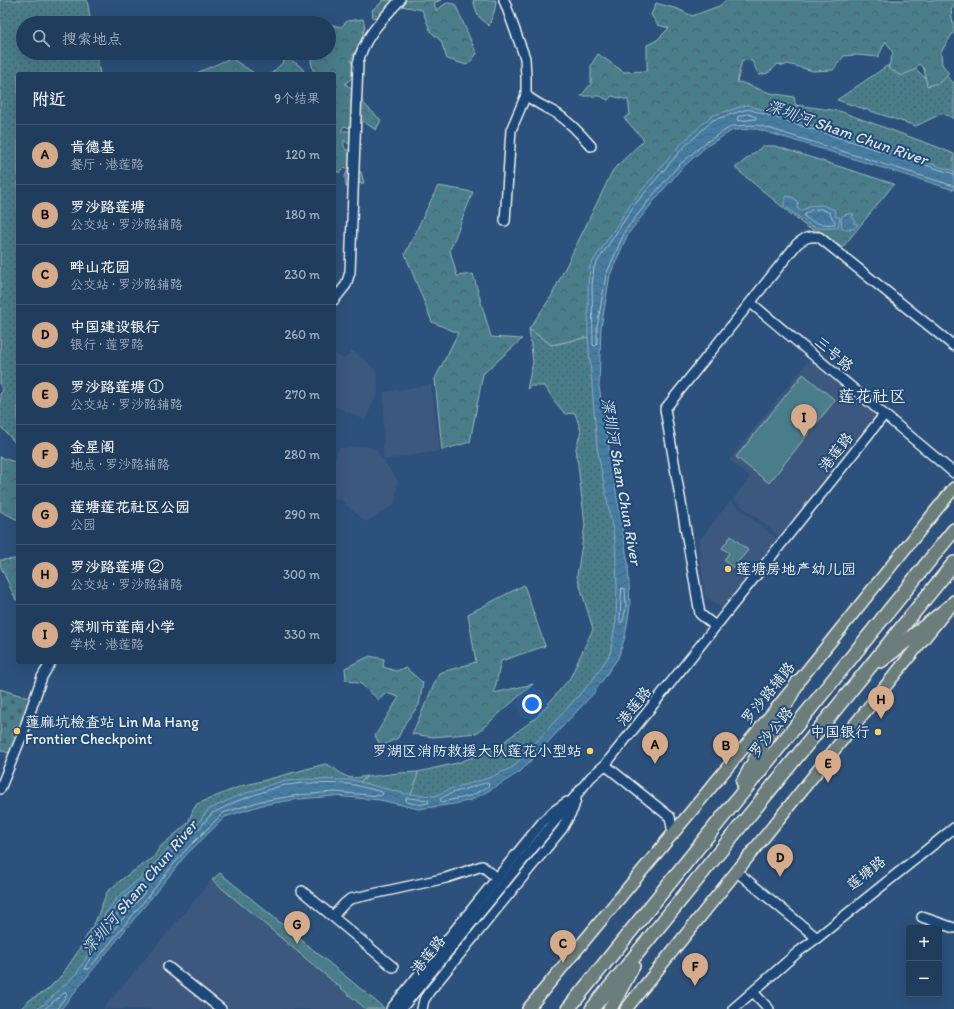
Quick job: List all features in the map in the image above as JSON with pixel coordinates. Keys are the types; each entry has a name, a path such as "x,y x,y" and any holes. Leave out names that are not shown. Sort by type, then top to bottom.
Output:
{"highway":[{"name":"罗沙公路","path":"568,1009 954,530"},
{"path":"592,1009 954,563"},
{"path":"862,676 951,605"},
{"path":"727,812 798,682"},
{"path":"610,1009 642,947"}],"main road":[{"name":"罗沙路辅路","path":"528,1009 798,682 954,488"},
{"path":"626,1009 951,605"}],"street":[{"path":"336,298 346,285 350,272 358,63 370,33 400,0"},
{"path":"504,0 525,58 526,95 511,130 505,221"},
{"path":"526,95 575,127 591,146"},
{"path":"715,626 700,614 665,409 797,244 804,238 812,236 819,237 954,346"},
{"name":"三号路","path":"751,303 954,473"},
{"name":"港莲路","path":"404,1008 543,835 591,777 605,764 884,415"},
{"path":"0,790 23,733 42,677 50,664"},
{"path":"605,764 670,816 673,833"},
{"path":"391,1009 544,820 578,794"},
{"path":"422,1009 424,1000 429,992 562,829 573,809 578,794"},
{"path":"670,816 689,813"},
{"name":"莲塘路","path":"733,1009 815,936 954,820"},
{"name":"莲塘路","path":"815,936 954,828"},
{"path":"333,916 350,899 446,878 482,866 497,878"},
{"path":"736,871 815,936"},
{"path":"302,891 393,967"},
{"path":"922,917 954,928"},
{"path":"168,967 221,1009"},
{"path":"753,992 769,1009"}],"shaded area":[{"path":"352,351 366,360 375,370 378,380 378,392 365,420 336,407 336,354 344,359"},
{"path":"809,360 878,415 781,537 733,499 750,477 729,460"},
{"path":"431,385 440,451 383,460 384,392"},
{"path":"367,446 376,450 398,481 395,504 366,522 341,500 336,500 336,455 339,448"},
{"name":"莲塘房地产幼儿园","path":"730,501 778,540 723,610 705,595 698,542"},
{"path":"212,880 366,1009 103,1009"}],"green space":[{"path":"0,0 87,0 90,16 16,16 16,60 97,60 100,72 16,72 16,444 0,426 0,394 3,391 0,385"},
{"path":"382,0 441,0 434,3 436,10 447,3 455,4 477,54 467,65 447,59 441,41 431,32 422,10 397,5 387,15 373,18 372,10 381,3"},
{"path":"473,0 496,0 495,9 489,26 478,16"},
{"path":"726,0 954,0 954,6 951,10 954,31 941,52 942,64 949,74 939,83 927,86 924,69 919,64 914,70 901,76 888,68 893,53 886,41 878,57 857,55 844,56 833,70 813,71 788,64 783,66 778,64 768,73 759,75 752,61 742,60 737,83 740,82 770,93 794,97 800,129 710,126 596,272 593,336 552,345 529,329 551,297 613,170 644,140 624,118 630,114 628,100 612,96 608,100 600,96 581,96 591,84 591,65 598,54 624,72 647,71 647,45 657,40 669,28 658,25 651,15 656,3 678,9 692,16 719,6"},
{"path":"363,19 365,27 360,44 351,60 355,75 345,84 352,88 366,106 381,120 376,130 361,120 352,129 344,126 341,131 350,131 360,134 359,144 349,144 344,140 346,150 357,149 354,168 361,172 364,183 355,184 355,190 346,187 345,176 348,169 344,167 341,172 336,172 336,72 314,72 311,61 336,60 336,26 341,27 347,21"},
{"path":"226,60 234,60 252,72 199,72"},
{"path":"285,60 290,60 300,66 304,72 273,72"},
{"path":"911,64 927,80 946,76 954,83 954,119 943,113 916,126 837,100 887,66"},
{"path":"796,105 839,111 954,154 954,179 800,129"},
{"path":"763,146 775,146 894,184 842,248 820,231 808,228 735,168"},
{"path":"438,186 473,192 450,250 457,276 473,274 491,337 522,339 483,374 470,442 442,450 435,379 458,333 432,322 405,254"},
{"path":"529,329 552,345 593,336 598,424 625,570 621,632 590,692 505,775 444,799 408,799 418,772 457,763 494,749 537,717 570,678 593,629 577,576 585,525 576,448 581,431 575,413 565,414 545,386 531,386 527,389 533,362"},
{"path":"803,374 835,400 769,483 736,457"},
{"path":"0,457 16,462 16,519 0,511"},
{"path":"731,536 748,550 733,568 724,560 729,553 722,548"},
{"path":"16,559 16,600 0,565 0,560"},
{"path":"524,585 545,646 501,661 494,693 533,684 477,733 433,737 412,734 439,673 476,662 468,614"},
{"path":"370,656 384,659 383,667 396,671 406,668 423,683 419,705 405,723 398,738 381,746 375,736 399,697 386,693 379,700 361,684 346,680 345,668"},
{"path":"0,689 32,699 21,727 15,725 12,735 17,738 11,754 0,750"},
{"path":"325,764 350,778 367,776 354,788 234,804 200,829 48,1009 20,1009 31,999 46,991 62,975 96,920 107,892 126,876 153,858 160,847 188,823 197,804 241,786"},
{"path":"418,772 410,797 357,784 367,777"},
{"path":"220,873 384,1008 366,1009 212,880"}],"water":[{"name":"深圳河 Sham Chun River","path":"747,105 954,171 954,190 757,129 733,130 707,146 682,168 628,234 610,275 601,328 599,386 628,564 630,607 625,637 618,658 593,694 521,771 472,800 419,809 380,800 334,796 299,799 262,805 225,817 186,855 61,1009 36,1009 45,1004 77,973 90,951 105,914 117,898 144,875 177,840 196,826 208,810 235,797 279,782 304,779 352,780 406,794 435,796 450,789 489,778 513,767 592,681 610,654 616,621 617,586 615,542 597,447 588,337 588,286 590,266 632,202 679,146 711,116"},
{"path":"787,196 794,198 798,202 797,208 801,211 806,208 807,209 808,206 822,205 835,210 835,216 840,218 838,228 820,228 811,226 784,206 784,201"},
{"path":"853,213 854,215 852,216 855,221 853,223 858,224 854,229 842,229 841,218 844,215"}],"place":[{"name":"深圳市莲南小学","path":"804,437"},
{"name":"莲塘房地产幼儿园","path":"728,569"},
{"name":"罗沙路莲塘 ②","path":"881,719"},
{"name":"蓮麻坑檢查站 Lin Ma Hang Frontier Checkpoint","path":"17,731"},
{"name":"中国银行","path":"878,732"},
{"name":"罗湖区消防救援大队莲花小型站","path":"590,751"},
{"name":"肯德基","path":"655,764"},
{"name":"罗沙路莲塘","path":"726,765"},
{"name":"罗沙路莲塘 ①","path":"828,783"},
{"name":"中国建设银行","path":"780,877"},
{"name":"莲塘莲花社区公园","path":"297,944"},
{"name":"畔山花园","path":"563,963"},
{"name":"金星阁","path":"695,986"}],"district":[{"name":"莲花社区","path":"872,396"}]}
